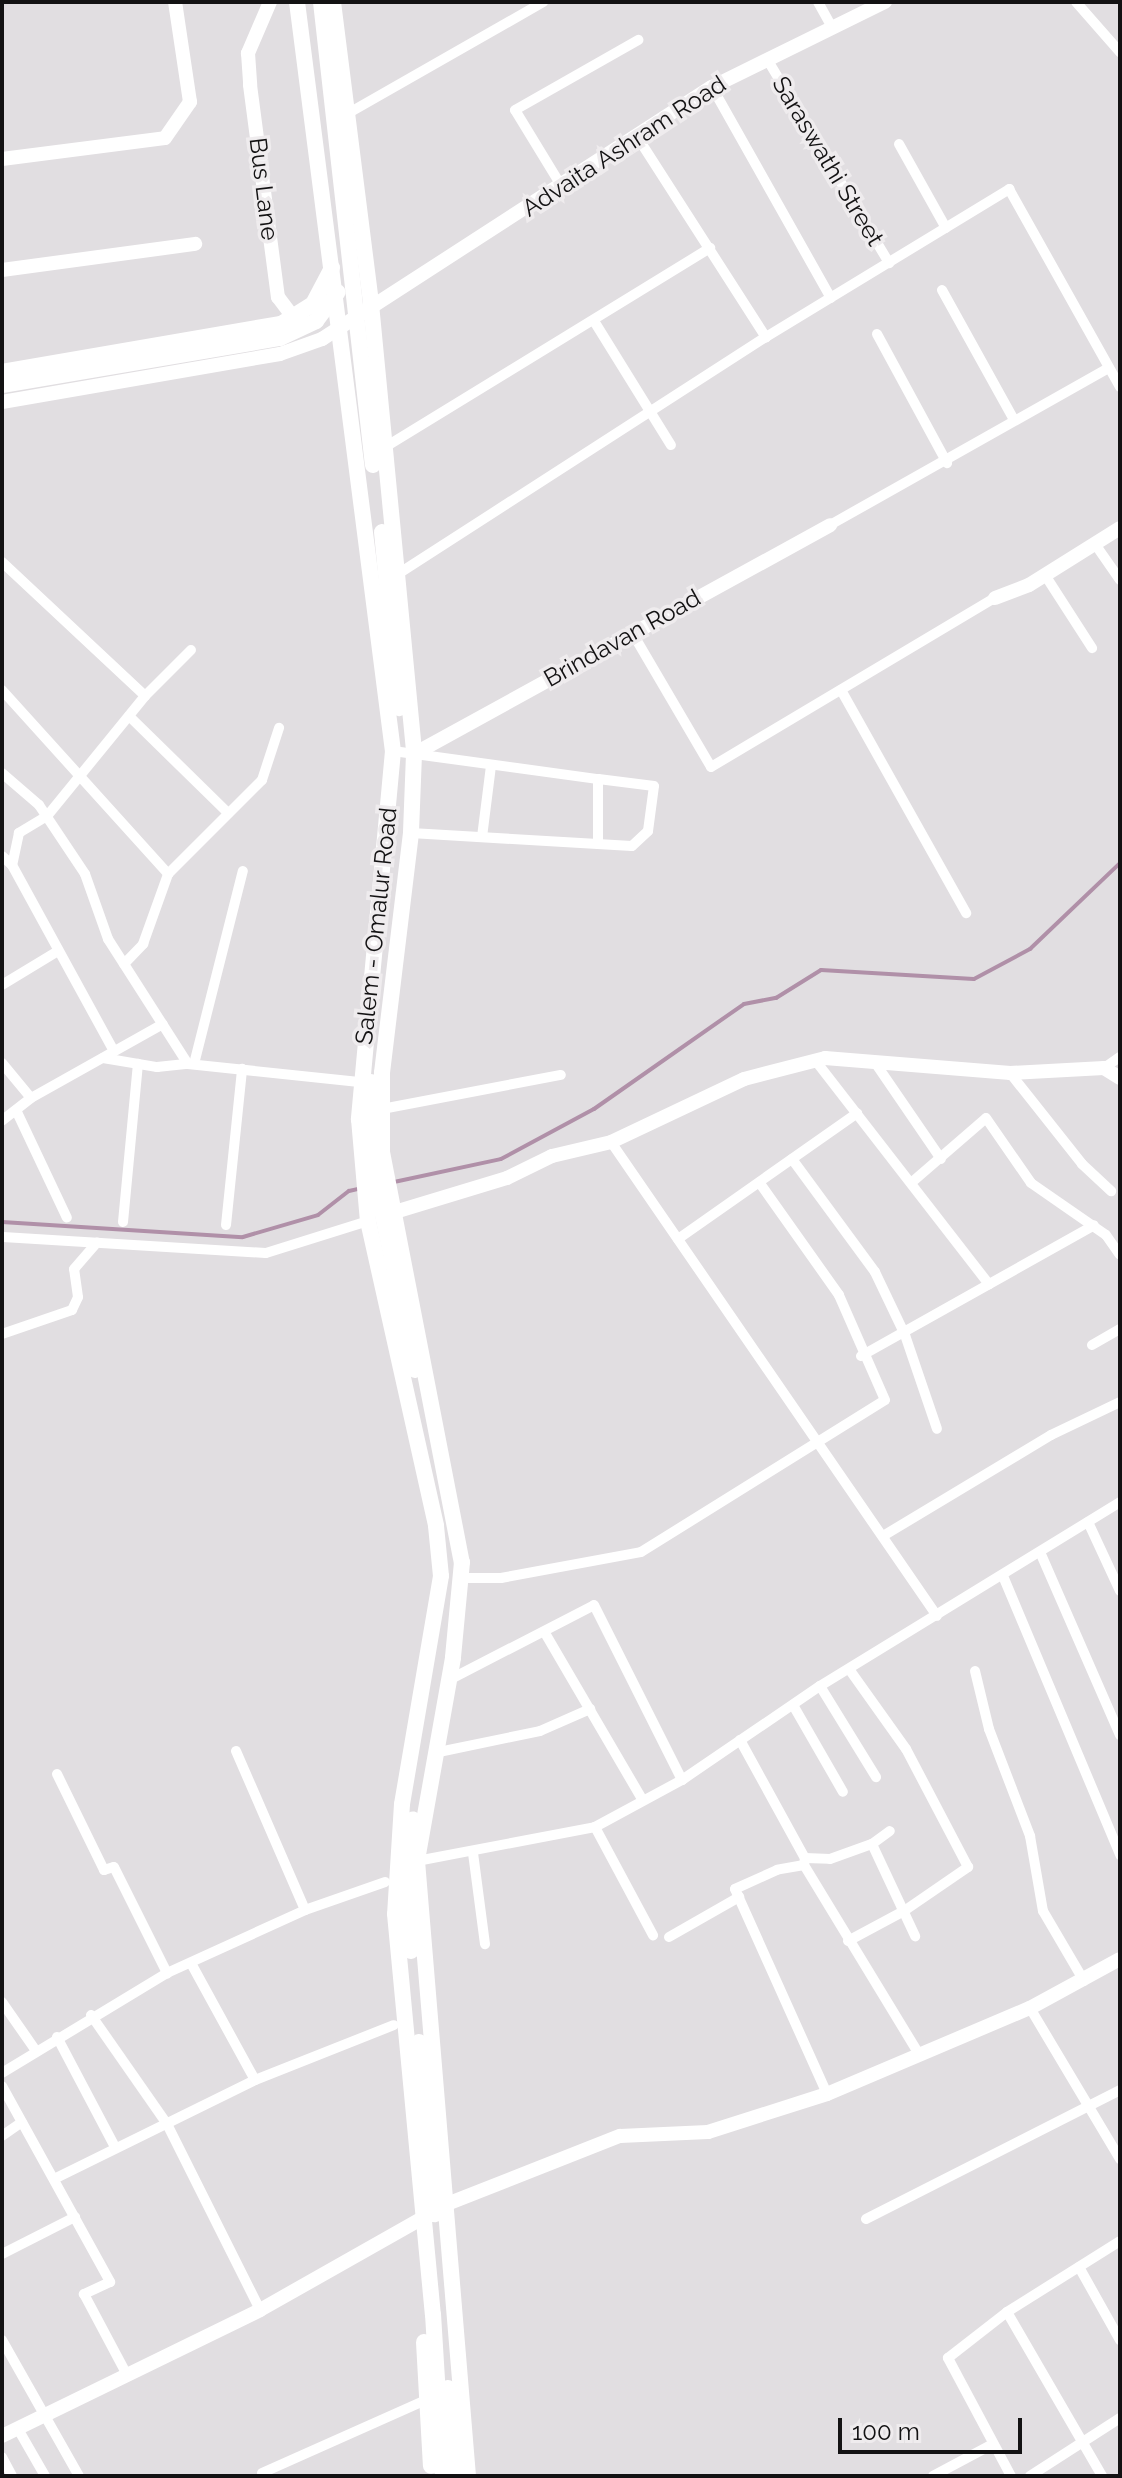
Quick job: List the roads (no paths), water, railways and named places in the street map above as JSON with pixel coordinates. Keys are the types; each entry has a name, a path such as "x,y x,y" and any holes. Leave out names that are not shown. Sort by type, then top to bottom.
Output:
{"main road":[{"path":"287,2 320,254 342,330"},
{"path":"297,2 342,330"},
{"path":"2,372 271,327 313,304 332,271 336,240 308,2"},
{"path":"321,2 400,712 402,776 372,1065 371,1135 388,1246 445,1507 450,1565 445,1634 408,1845 408,1912 455,2476"},
{"path":"333,2 371,304 382,449 398,574 414,754 411,833 382,1109 388,1183 448,1481 460,1578 453,1658 445,1682 417,1861 468,2476"},
{"path":"2,385 298,332 323,314 336,296 347,266 349,239"},
{"name":"Salem - Omalur Road","path":"342,330 393,751 359,1082 364,1188 368,1221 436,1526"},
{"path":"432,2476 419,2218 394,2025 385,1882 392,1805 423,1650 436,1526"},
{"path":"436,1526 441,1576 435,1630 402,1804 395,1914 433,2314 443,2476"}],"street":[{"path":"2,159 165,138 190,102 175,2"},
{"name":"Bus Lane","path":"270,2 248,53 278,297 300,325 322,339 342,330"},
{"path":"347,114 543,2"},
{"path":"818,2 832,27"},
{"name":"Advaita Ashram Road","path":"342,330 371,304 562,187 712,87 885,2"},
{"path":"1076,2 1120,52"},
{"path":"562,187 515,110 638,40"},
{"name":"Saraswathi Street","path":"767,59 889,263"},
{"path":"712,87 831,298"},
{"path":"638,138 766,337"},
{"path":"899,144 946,228"},
{"path":"398,574 766,337 1009,189 1120,387"},
{"path":"2,270 195,244"},
{"path":"382,449 710,248"},
{"path":"942,290 1013,418"},
{"path":"594,321 671,445"},
{"path":"877,334 947,463"},
{"path":"2,402 280,354 322,339"},
{"path":"830,525 947,463 1013,418 1109,368"},
{"name":"Brindavan Road","path":"414,754 830,525"},
{"path":"633,634 711,767 995,598 1045,575 1120,528"},
{"path":"1095,544 1120,580"},
{"path":"2,562 145,696"},
{"path":"1045,575 1092,648"},
{"path":"12,865 19,833 47,816 145,696 191,650"},
{"path":"2,690 78,779 168,874"},
{"path":"841,690 966,913"},
{"path":"129,716 228,813"},
{"path":"124,964 143,944 168,874 262,780 279,728"},
{"path":"393,751 654,786 648,831 632,846 411,833"},
{"path":"482,837 491,766"},
{"path":"2,773 47,816 85,874 108,939 191,1064"},
{"path":"598,779 598,844"},
{"path":"2,856 12,865 114,1051"},
{"path":"191,1064 243,871"},
{"path":"2,985 58,951"},
{"path":"2,1121 31,1098 163,1024"},
{"path":"3,1237 266,1253 507,1178 552,1156 611,1142 744,1079 815,1060 1010,1073 1104,1068 1120,1057"},
{"path":"103,1058 138,1064 191,1064 359,1082"},
{"path":"815,1060 989,1284"},
{"path":"2,1063 31,1098"},
{"path":"123,1222 138,1064"},
{"path":"876,1064 941,1159"},
{"path":"1104,1068 1120,1078"},
{"path":"226,1225 242,1069"},
{"path":"1010,1073 1064,1144 1111,1191"},
{"path":"382,1109 561,1075"},
{"path":"16,1110 67,1218"},
{"path":"678,1239 857,1113"},
{"path":"911,1183 986,1118 1031,1183 1094,1225 1120,1255"},
{"path":"611,1142 937,1616"},
{"path":"792,1159 875,1272 905,1335 937,1429"},
{"path":"460,1578 501,1578 641,1552 885,1400 861,1356 839,1295 759,1182"},
{"path":"861,1356 905,1335 1094,1225"},
{"path":"2,1334 72,1310 78,1297 74,1269 97,1243"},
{"path":"1092,1345 1120,1329"},
{"path":"883,1536 1051,1435 1120,1402"},
{"path":"417,1861 473,1853 595,1827 682,1780 820,1686 1120,1502"},
{"path":"1088,1522 1120,1591"},
{"path":"1040,1552 1120,1735"},
{"path":"1003,1576 1120,1855"},
{"path":"445,1682 594,1605 682,1780"},
{"path":"545,1633 643,1801"},
{"path":"848,1941 904,1911 968,1867 906,1749 849,1669"},
{"path":"975,1671 989,1729 1030,1836 1043,1911 1084,1981"},
{"path":"820,1686 876,1777"},
{"path":"793,1705 843,1792"},
{"path":"434,1753 540,1731 590,1709"},
{"path":"740,1740 848,1941 919,2054"},
{"path":"236,1751 305,1910"},
{"path":"57,1774 104,1870 114,1867 167,1973"},
{"path":"595,1827 653,1935"},
{"path":"827,2094 735,1889 777,1870 830,1859 872,1844 890,1831"},
{"path":"872,1844 915,1936"},
{"path":"473,1853 485,1944"},
{"path":"2,2073 91,2015 167,1973 192,1965 305,1910 385,1882"},
{"path":"669,1937 739,1897"},
{"path":"2,2436 260,2310 447,2204 620,2136 708,2132 827,2094 1030,2008 1120,1959"},
{"path":"192,1965 255,2080"},
{"path":"2,2002 36,2051"},
{"path":"1030,2008 1120,2159"},
{"path":"91,2015 167,2124 260,2310"},
{"path":"54,2179 114,2145 167,2124 255,2080 394,2025"},
{"path":"57,2037 114,2145"},
{"path":"2,2086 110,2282 84,2294 127,2375"},
{"path":"866,2219 1089,2109 1120,2090"},
{"path":"2,2136 22,2122"},
{"path":"2,2254 75,2217"},
{"path":"1011,2476 948,2358 1007,2312 1120,2241"},
{"path":"1079,2267 1120,2340"},
{"path":"1007,2312 1102,2476"},
{"path":"2,2340 78,2476"},
{"path":"262,2473 426,2400"},
{"path":"1030,2476 1120,2418"},
{"path":"18,2429 45,2476"},
{"path":"933,2476 993,2444"},
{"path":"2,2457 12,2476"}],"waterway":[{"path":"394,1182 501,1159 594,1109 744,1004 776,998 821,970 974,979 1030,949 1120,863"},
{"path":"2,1222 243,1237 318,1215 349,1191 362,1188"}]}
